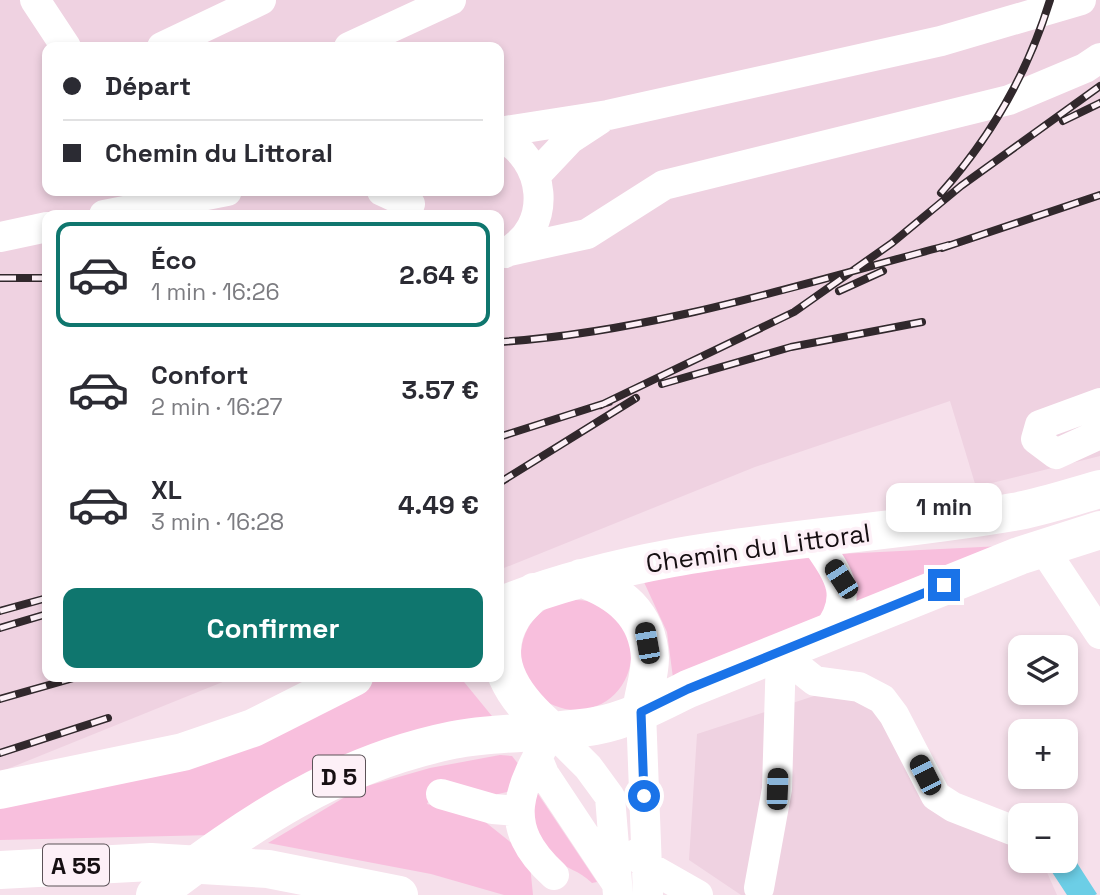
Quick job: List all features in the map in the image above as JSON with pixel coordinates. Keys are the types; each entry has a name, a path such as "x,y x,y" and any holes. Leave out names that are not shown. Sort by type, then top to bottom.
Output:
{"main road":[{"name":"Chemin du Littoral","path":"581,578 698,551 814,539 1016,512 1100,489"},
{"path":"504,661 513,692 545,744 641,712 688,689 781,654 827,632 1043,548 1100,530"},
{"path":"504,604 581,578 606,587 627,601 644,626 650,660 641,712"},
{"path":"504,646 512,617 534,592"},
{"path":"0,790 183,752 253,728 344,682"},
{"name":"D 5","path":"153,878 282,806 373,761 454,740 545,744"},
{"name":"A 55","path":"0,870 153,878 268,869 399,895"}],"street":[{"path":"35,0 63,42"},
{"path":"173,42 261,0"},
{"path":"360,42 451,0"},
{"path":"504,133 608,115 941,41 1081,0"},
{"path":"504,253 587,234 664,185 1009,100 1085,68 1100,58"},
{"path":"536,175 570,139 608,115"},
{"path":"504,137 526,156 536,175 539,207 533,224 504,253"},
{"path":"130,210 201,196"},
{"path":"394,196 411,203"},
{"path":"539,207 587,234"},
{"path":"0,237 42,228"},
{"path":"1100,403 1040,425 1036,439 1056,454 1100,434"},
{"path":"814,539 841,579 842,599 838,618 827,632"},
{"path":"1043,548 1100,634"},
{"path":"781,654 815,681 859,687 882,699 894,715 936,796 953,807 1008,828"},
{"path":"760,888 777,789 781,654"},
{"path":"641,712 648,881"},
{"path":"545,744 588,767 621,816 648,881"},
{"path":"545,744 522,789 517,811 520,831 530,849 554,875"},
{"path":"545,744 544,774 617,889"},
{"path":"441,794 493,809 517,811"},
{"path":"610,797 617,889"},
{"path":"648,881 698,895"}],"shaded area":[{"path":"0,0 1100,0 1100,456 976,487 950,401 755,467 504,568 504,210 42,210 42,682 223,682 0,772"},
{"path":"1002,546 851,613 839,554"},
{"path":"813,558 830,578 826,616 673,678 667,632 643,580 734,559"},
{"path":"576,600 597,604 615,616 627,634 631,655 627,676 615,694 597,706 576,710 555,706 537,694 525,676 521,655 525,634 537,616 555,604"},
{"path":"372,682 464,682 496,721 213,835 0,840 0,806 271,736"},
{"path":"817,695 858,696 881,706 927,804 1008,835 1008,873 1047,873 1057,895 741,895 689,860 697,734"},
{"path":"500,755 512,756 519,765 511,791 494,795 438,783 427,804 479,817 519,849 530,865 533,895 504,895 431,874 268,843 360,788 430,768"},
{"path":"534,788 597,882 592,883 547,851 536,826"}],"water":[{"path":"1078,864 1097,894 1067,895 1053,873 1078,873"}],"railway":[{"path":"941,193 976,149 1006,103 1031,53 1050,0"},
{"path":"601,405 794,312 892,243 961,186 1100,86"},
{"path":"1063,121 1100,103"},
{"path":"942,248 1100,195"},
{"path":"504,342 556,337 670,317 949,245"},
{"path":"839,291 883,271"},
{"path":"0,278 42,278"},
{"path":"662,384 791,347 922,322"},
{"path":"504,480 636,398"},
{"path":"504,435 609,402"},
{"path":"0,611 42,599"},
{"path":"0,628 42,615"},
{"path":"0,699 60,682"},
{"path":"0,753 108,718"}],"route":[{"path":"644,796 641,712 688,689 781,654 827,632 944,585"}]}
